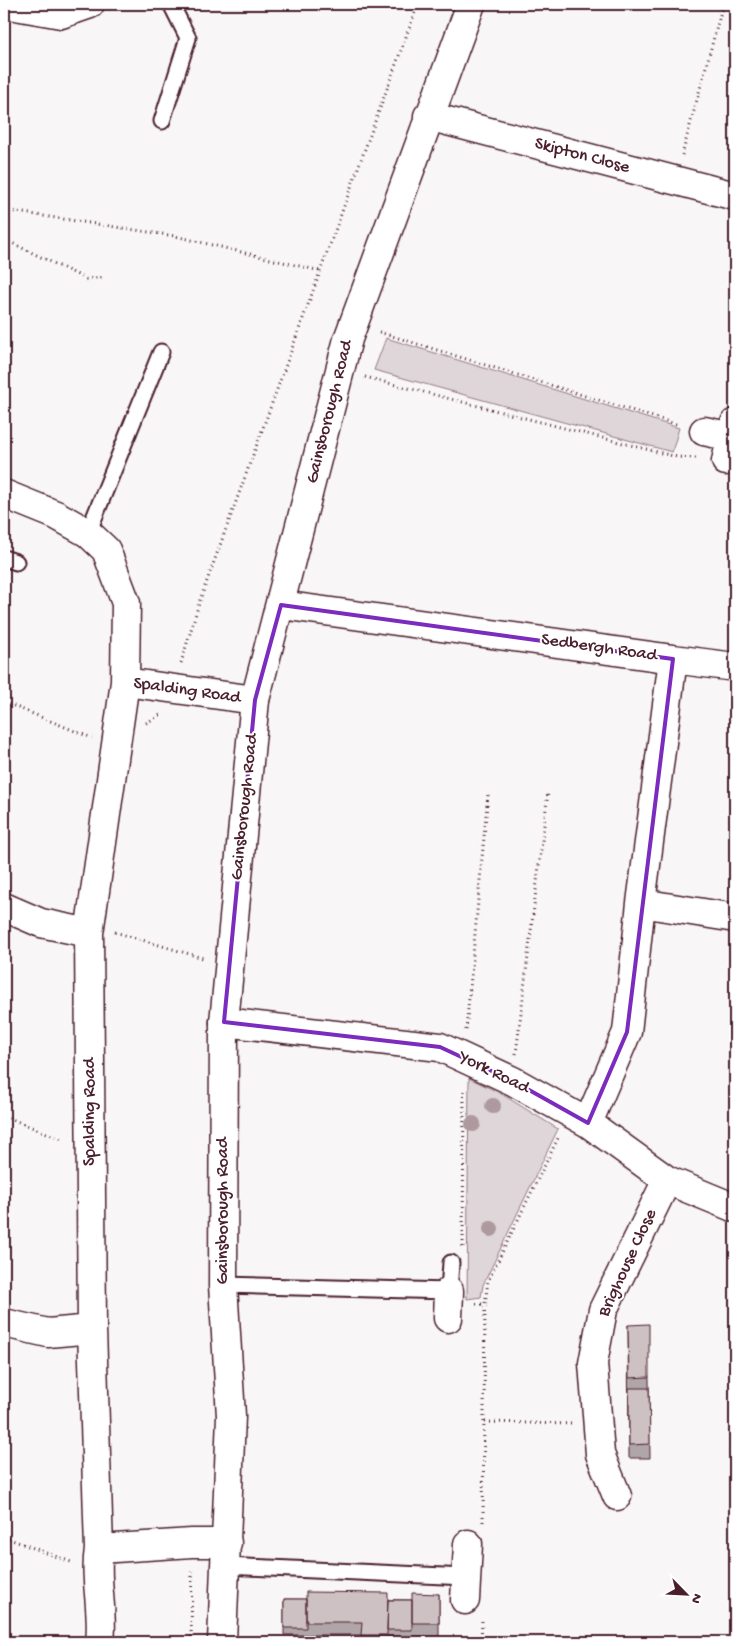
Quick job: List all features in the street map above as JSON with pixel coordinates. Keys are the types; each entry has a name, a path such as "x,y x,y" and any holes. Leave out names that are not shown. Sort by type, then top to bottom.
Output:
{"street":[{"path":"4,4 61,14 90,4"},
{"name":"Gainsborough Road","path":"222,1642 227,1555 231,1416 223,1285 224,1022 256,700 353,324 428,116 471,4"},
{"name":"Skipton Close","path":"428,116 735,196"},
{"path":"704,431 732,440"},
{"path":"4,494 56,515 88,533 106,550 126,603 125,682"},
{"name":"Sedbergh Road","path":"282,605 673,659 641,903 627,1032 579,1118"},
{"path":"673,659 735,667"},
{"name":"Spalding Road","path":"100,1642 102,1628 98,1557 92,1329 90,1151 100,932 115,747 125,682 256,700"},
{"path":"641,903 735,918"},
{"path":"4,907 41,923 100,932"},
{"name":"York Road","path":"224,1022 440,1047 513,1080 579,1118 667,1180 735,1208"},
{"name":"Brighouse Close","path":"616,1496 600,1454 593,1363 603,1310 667,1180"},
{"path":"4,1323 48,1333 92,1329"},
{"path":"471,1597 475,1536"},
{"path":"98,1557 192,1543 227,1555"}],"lane":[{"path":"162,121 188,38 171,4"},
{"path":"88,533 161,352"},
{"path":"223,1285 456,1304 451,1263"},
{"path":"227,1555 471,1597"}],"path":[{"path":"181,664 200,600 418,4"},
{"path":"675,180 723,4"},
{"path":"4,210 175,236 320,271"},
{"path":"4,241 12,243 86,279 105,277"},
{"path":"353,324 704,431"},
{"path":"340,371 677,457 732,440"},
{"path":"4,702 115,747"},
{"path":"513,1080 548,792"},
{"path":"100,932 210,958"},
{"path":"4,1116 90,1151"},
{"path":"475,1536 485,1422 485,1304 488,1281 579,1118"},
{"path":"456,1304 485,1304"},
{"path":"485,1422 598,1425"},
{"path":"4,1537 67,1561 98,1557"},
{"path":"185,1567 192,1569 191,1642"},
{"path":"471,1597 481,1642"}],"highlighted area":[{"path":"281,605 673,659 627,1032 588,1123 513,1081 440,1047 224,1022 255,700"}],"shaded area":[{"path":"386,338 679,428 672,452 374,370"},
{"path":"469,1078 500,1093 558,1129 483,1285 481,1297 467,1299"}],"building":[{"path":"649,1324 649,1377 629,1378 628,1325"},
{"path":"629,1388 649,1388 650,1444 629,1445"},
{"path":"306,1592 388,1593 387,1635 361,1635 362,1622 306,1622"},
{"path":"412,1593 439,1594 439,1623 412,1623"},
{"path":"284,1599 306,1599 306,1628 284,1628"},
{"path":"388,1600 412,1600 412,1630 387,1630"},
{"path":"505,1638 528,1638 528,1642 505,1642"}]}
